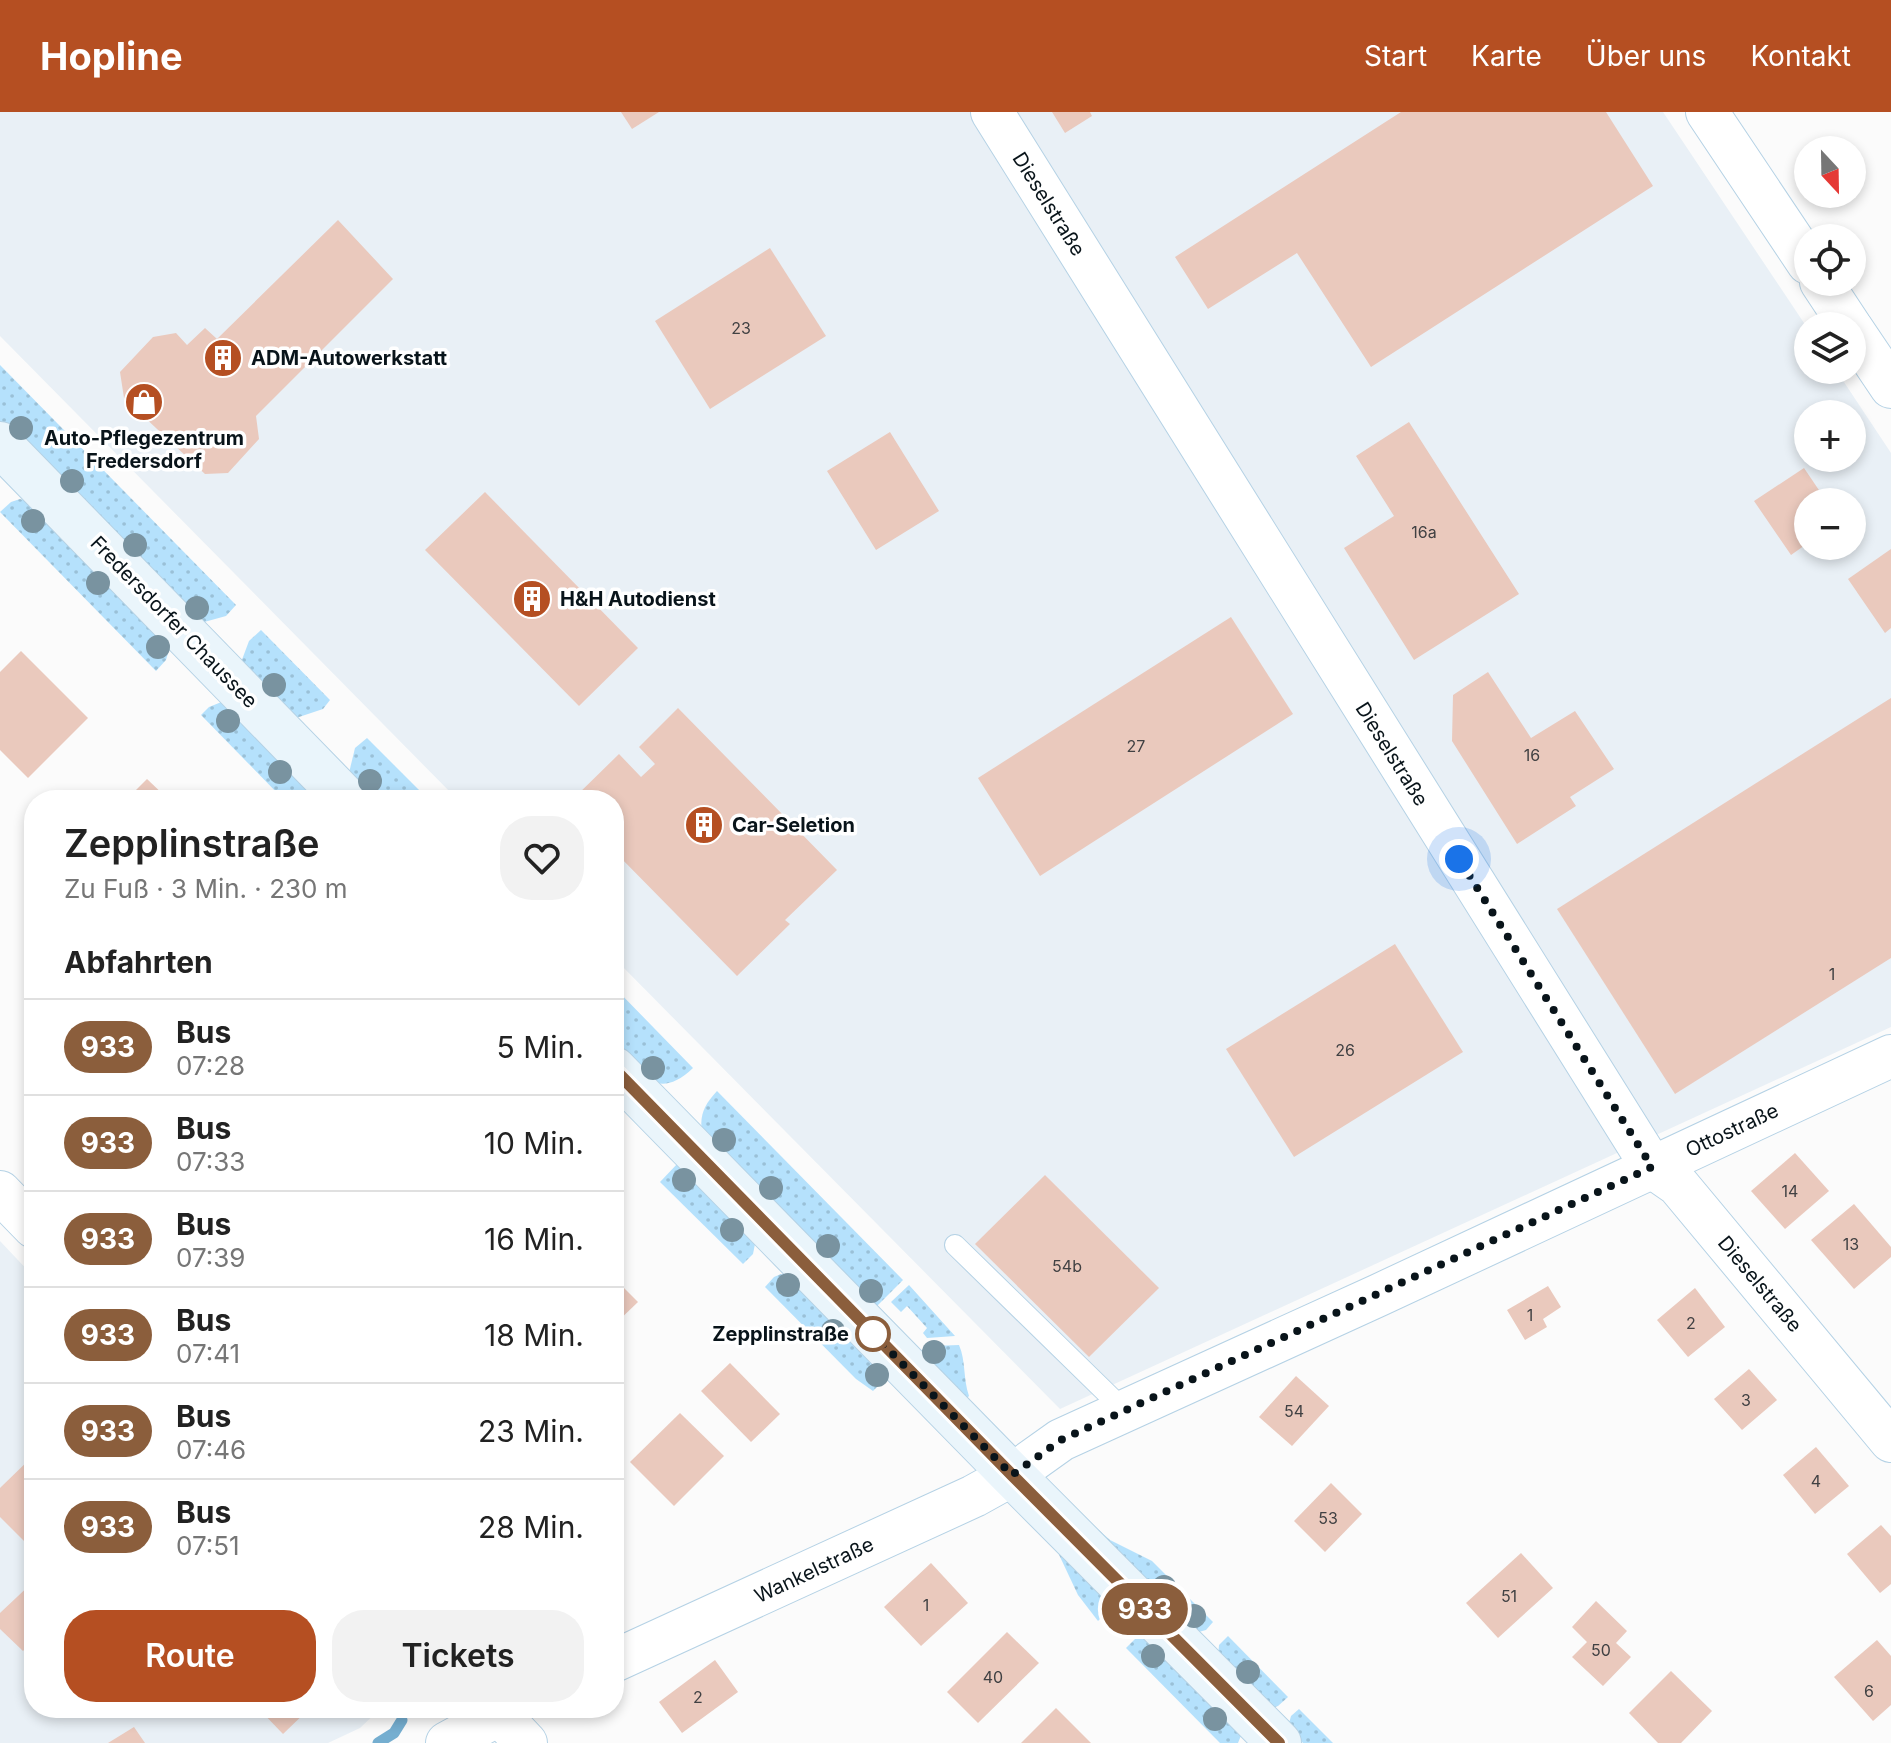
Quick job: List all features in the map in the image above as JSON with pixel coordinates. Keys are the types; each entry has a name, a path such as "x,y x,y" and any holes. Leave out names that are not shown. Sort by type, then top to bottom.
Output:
{"main road":[{"name":"Fredersdorfer Chaussee","path":"0,444 337,790"},
{"path":"624,1079 1279,1743"}],"street":[{"name":"Dieselstraße","path":"992,112 1652,1167 1678,1185 1891,1441"},
{"path":"1707,112 1794,242"},
{"path":"1866,350 1891,387"},
{"name":"Ottostraße","path":"1012,1475 1061,1440 1891,1056"},
{"path":"0,1192 24,1217"},
{"name":"Wankelstraße","path":"624,1656 936,1514 1012,1475"},
{"path":"447,1743 507,1718"}],"lane":[{"path":"955,1245 1124,1410"}],"shaded area":[{"path":"0,112 1663,112 1797,312 1794,312 1794,384 1845,384 1856,400 1794,400 1794,472 1866,472 1866,415 1891,453 1891,1027 1060,1409 624,968 624,790 448,790 0,336"},
{"path":"0,365 236,605 226,616 197,624 0,423"},
{"path":"20,499 29,502 163,640 169,650 166,660 156,671 0,512"},
{"path":"261,630 330,700 323,709 296,718 240,665 249,641"},
{"path":"224,701 312,790 274,790 201,715 209,707"},
{"path":"367,738 419,790 360,790 348,777 355,748"},
{"path":"624,997 693,1068 669,1083 659,1083 650,1080 624,1057"},
{"path":"717,1091 903,1280 874,1309 704,1140 701,1126 703,1114"},
{"path":"679,1162 756,1239 753,1254 743,1264 660,1182"},
{"path":"0,1241 24,1266 24,1718 370,1718 360,1728 328,1743 0,1743"},
{"path":"781,1274 794,1277 889,1375 873,1391 856,1379 765,1287"},
{"path":"909,1285 955,1336 927,1338 923,1333 927,1328 907,1306 901,1312 891,1302"},
{"path":"959,1345 969,1396 963,1402 920,1357 933,1346"},
{"path":"1084,1517 1110,1540 1152,1561 1213,1622 1206,1630 1195,1633"},
{"path":"1054,1544 1111,1599 1108,1611 1098,1621 1078,1595"},
{"path":"1228,1636 1288,1697 1278,1706 1268,1709 1218,1656 1219,1645"},
{"path":"1136,1638 1149,1638 1242,1733 1238,1743 1220,1743 1126,1648"},
{"path":"1299,1709 1333,1743 1303,1743 1288,1727 1291,1716"}],"building":[{"path":"621,112 659,112 632,129"},
{"path":"1052,112 1090,112 1092,116 1065,133"},
{"path":"1401,112 1606,112 1653,186 1371,367 1297,253 1208,309 1175,257"},
{"name":"ADM-Autowerkstatt","path":"338,220 393,279 256,416 259,439 228,473 205,474 124,398 120,372 153,337 176,333 187,345 205,328 217,339"},
{"path":"770,248 826,336 710,409 655,321"},
{"path":"1409,422 1519,594 1414,660 1344,548 1394,516 1356,456"},
{"path":"890,432 939,511 876,550 827,471"},
{"path":"1798,472 1807,472 1818,488 1794,488 1794,553 1791,555 1754,501"},
{"name":"H&H Autodienst","path":"485,492 638,648 579,706 425,550"},
{"path":"1891,549 1891,628 1885,633 1848,579"},
{"path":"1231,617 1293,714 1040,876 978,778"},
{"path":"21,651 88,718 28,778 0,750 0,672"},
{"path":"1488,672 1531,738 1575,711 1614,769 1570,797 1576,806 1517,844 1452,741 1453,695"},
{"path":"1891,698 1891,958 1675,1094 1557,909"},
{"name":"Car-Seletion","path":"678,708 837,870 785,920 790,924 737,976 624,861 624,790 582,790 619,754 641,777 655,764 639,747"},
{"path":"147,779 159,790 136,790"},
{"path":"1395,944 1463,1052 1294,1157 1226,1049"},
{"path":"1795,1153 1829,1191 1785,1229 1751,1191"},
{"path":"1045,1175 1159,1288 1089,1357 975,1244"},
{"path":"1854,1204 1891,1247 1891,1257 1854,1289 1811,1240"},
{"path":"1548,1286 1561,1307 1543,1319 1547,1327 1525,1340 1507,1310"},
{"path":"624,1288 638,1302 624,1315"},
{"path":"1695,1288 1725,1327 1688,1357 1657,1320"},
{"path":"730,1363 780,1414 751,1442 701,1391"},
{"path":"1749,1369 1777,1400 1742,1430 1714,1399"},
{"path":"1296,1376 1329,1406 1292,1446 1259,1417"},
{"path":"680,1413 724,1456 674,1506 630,1462"},
{"path":"1816,1447 1849,1486 1815,1514 1783,1475"},
{"path":"24,1465 24,1541 0,1517 0,1488"},
{"path":"1331,1483 1362,1514 1325,1552 1294,1521"},
{"path":"1881,1525 1891,1536 1891,1584 1880,1593 1847,1554"},
{"path":"1521,1553 1553,1588 1498,1638 1466,1603"},
{"path":"931,1563 968,1603 921,1646 884,1607"},
{"path":"24,1590 23,1651 0,1629 0,1613"},
{"path":"1596,1601 1627,1631 1616,1643 1631,1657 1603,1686 1572,1657 1587,1642 1572,1627"},
{"path":"1007,1632 1039,1663 978,1723 947,1692"},
{"path":"1877,1640 1891,1656 1891,1705 1873,1721 1834,1677"},
{"path":"715,1660 738,1692 682,1733 659,1702"},
{"path":"1671,1671 1712,1711 1681,1743 1658,1743 1629,1713"},
{"path":"1056,1708 1091,1743 1021,1743"},
{"path":"268,1718 300,1718 283,1734"},
{"path":"134,1727 145,1743 108,1743"}],"waterway":[{"path":"378,1743 394,1733 402,1720"}],"bus line":[{"name":"933","path":"624,1079 1279,1743"}],"place":[{"name":"ADM-Autowerkstatt","path":"223,358"},
{"name":"Auto-Pflegezentrum Fredersdorf","path":"144,402"},
{"name":"H&H Autodienst","path":"532,599"},
{"name":"Car-Seletion","path":"704,825"},
{"name":"Zepplinstraße","path":"873,1334"}],"route":[{"path":"873,1334 1012,1475 1061,1440 1652,1167 1459,859"}]}
